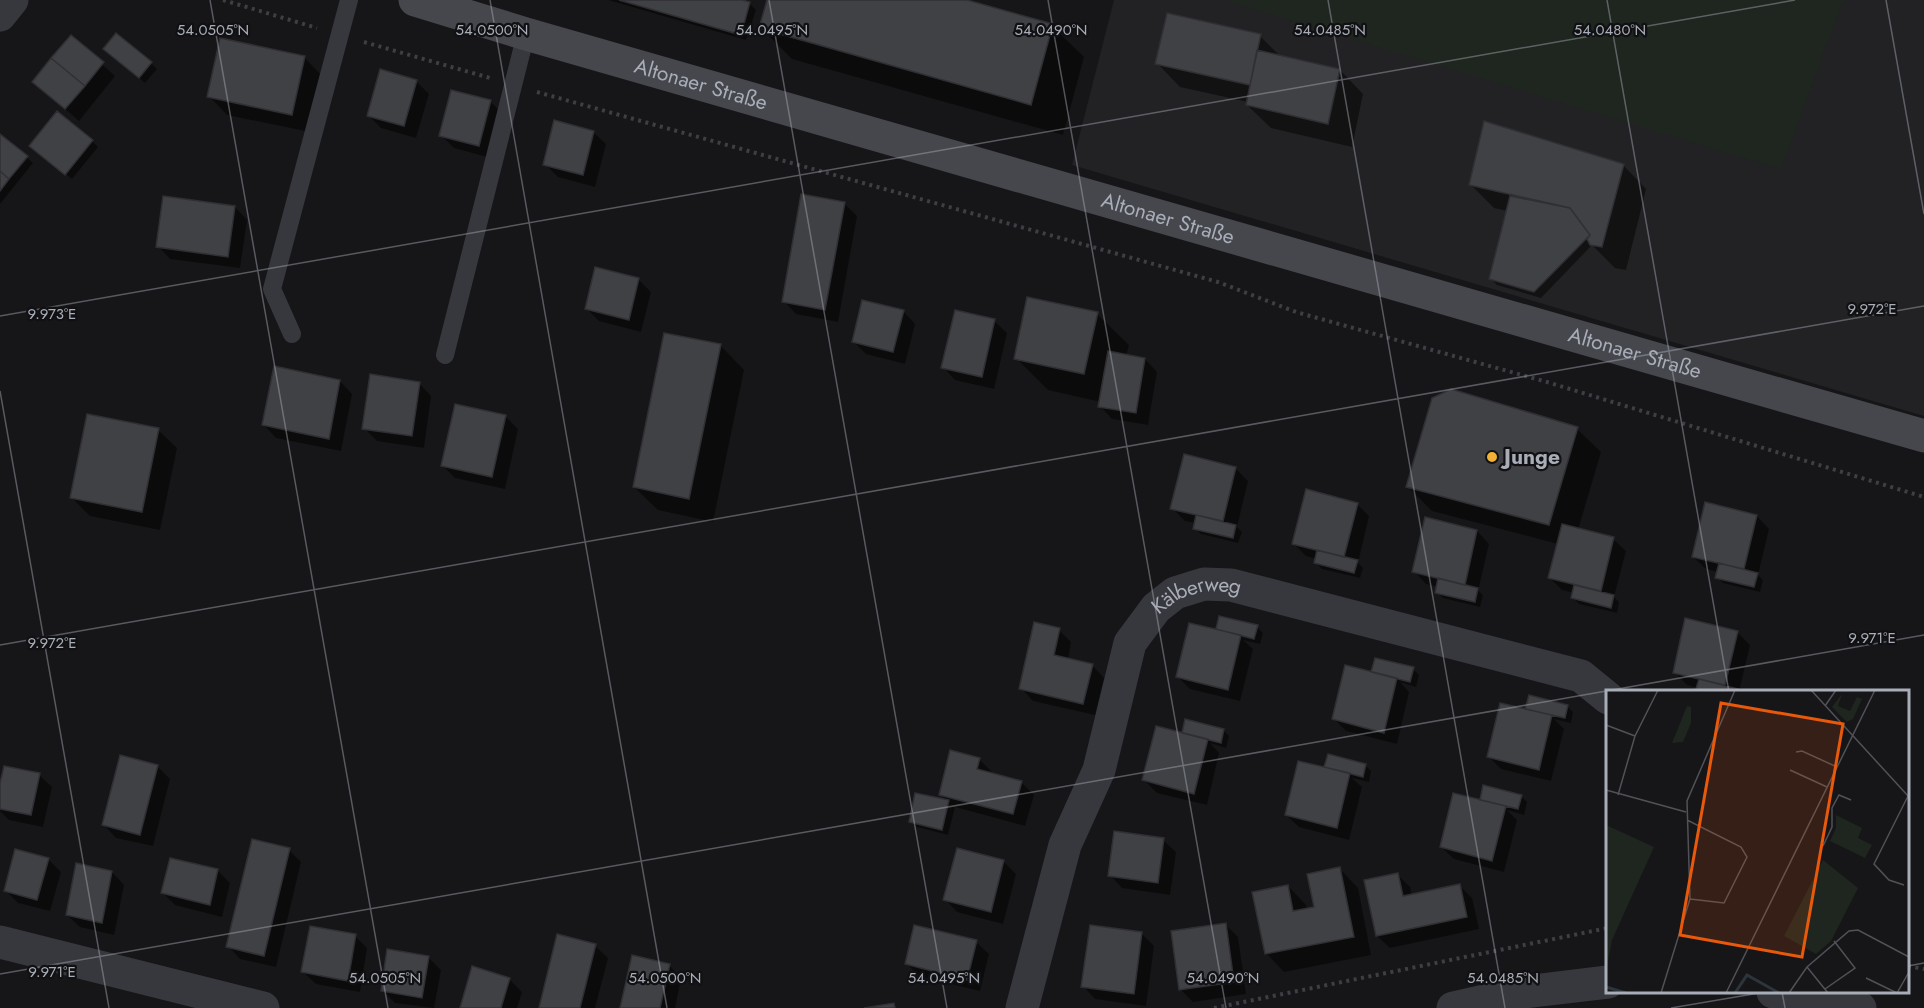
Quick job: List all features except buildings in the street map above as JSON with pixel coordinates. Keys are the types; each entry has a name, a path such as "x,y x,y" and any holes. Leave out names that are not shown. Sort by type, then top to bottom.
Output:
{"main road":[{"name":"Altonaer Straße","path":"414,0 1924,436"}],"street":[{"path":"0,15 12,0"},
{"name":"Kälberweg","path":"1022,1008 1065,845 1099,770 1130,643 1156,608 1175,593 1204,584 1231,585 1581,676 1606,696"},
{"path":"0,942 263,1008"},
{"path":"1453,1008 1524,992 1606,982"},
{"path":"1778,993 1860,1008"}],"lane":[{"path":"292,334 272,289 349,0"},
{"path":"445,355 526,34"}],"path":[{"path":"223,0 514,86 1218,282 1296,312 1558,385 1924,497"},
{"path":"1214,1008 1606,928"},
{"path":"1909,966 1924,969"}],"shaded area":[{"path":"1114,0 1924,0 1924,416 1072,165"},
{"path":"1224,0 1843,0 1781,169"}],"place":[{"name":"Junge","path":"1492,457"}]}
